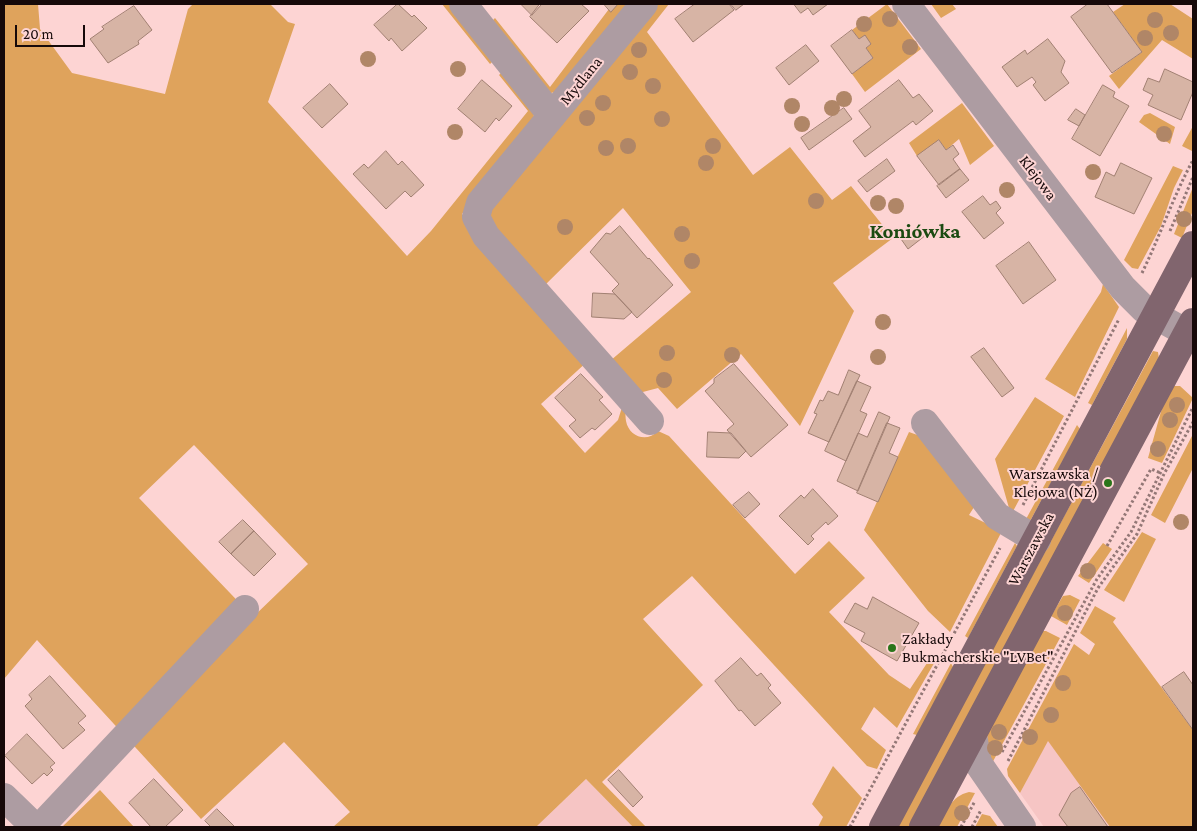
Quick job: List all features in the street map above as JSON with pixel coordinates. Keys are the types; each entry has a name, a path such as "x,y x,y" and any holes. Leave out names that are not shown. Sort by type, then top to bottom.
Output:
{"main road":[{"name":"Warszawska","path":"883,827 1193,245"},
{"path":"923,827 1190,328"}],"street":[{"name":"Mydlana","path":"462,4 552,116 644,4"},
{"name":"Klejowa","path":"906,4 1130,296 1155,316 1190,328"},
{"path":"552,116 480,203 476,210 476,217 486,236 650,421"},
{"path":"925,423 996,516 1036,540"},
{"path":"40,827 245,609"},
{"path":"973,735 978,763 1022,827"},
{"path":"939,799 964,782 990,783"},
{"path":"4,797 35,827"}],"path":[{"path":"850,827 1012,526 1130,296 1161,233 1176,192 1193,160"},
{"path":"961,827 990,783 1098,588 1136,534 1193,407"},
{"path":"972,827 990,783 1097,579 1131,532 1193,422"},
{"path":"1107,546 1151,469 1162,474"}],"shaded area":[{"path":"4,4 38,4 40,29 72,73 165,94 188,9 193,4 270,4 288,22 295,24 268,102 407,256 431,231 528,111 499,75 505,69 530,102 534,116 533,124 462,214 487,247 589,360 541,404 585,453 618,420 624,401 626,421 631,431 639,437 649,437 658,431 669,436 795,574 829,541 865,578 829,612 889,675 910,689 929,660 937,658 897,728 874,707 861,729 886,750 877,769 867,766 692,576 643,619 703,685 602,782 646,827 633,827 586,779 536,827 333,827 350,812 284,742 201,819 37,640 4,679","holes":["194,445 308,564 253,617 139,498"]},
{"path":"442,4 451,4 496,58 490,64"},
{"path":"618,4 632,4 559,91 551,93 490,23 495,18 550,87 609,9 611,11"},
{"path":"655,4 669,4 647,32 753,175 790,147 832,200 851,186 893,238 833,283 854,311 800,426 741,354 677,409 658,388 639,393 610,361 691,292 623,208 543,287 493,232 489,208"},
{"path":"887,4 921,49 865,92 852,74 873,58 866,48 871,44 865,36 859,39 852,30"},
{"path":"931,4 952,4 956,9 941,18"},
{"path":"1125,4 1170,4 1193,19 1193,59 1162,40 1119,89 1109,76 1142,52 1113,12"},
{"path":"962,103 994,146 970,165 959,139 946,150 939,140 917,156 909,143"},
{"path":"1150,113 1175,127 1170,144 1139,122 1144,115"},
{"path":"1193,126 1193,148 1192,151 1182,146"},
{"path":"1173,166 1183,170 1174,188 1161,226 1138,269 1132,268 1124,260"},
{"path":"1193,187 1192,213 1182,238 1174,234"},
{"path":"1103,284 1119,307 1075,397 1045,379 1101,292"},
{"path":"1127,328 1127,339 1092,405 1088,403"},
{"path":"1153,351 1158,352 1159,359 909,827 897,827"},
{"path":"1173,386 1180,386 1193,398 1162,463 1148,458 1162,408"},
{"path":"1035,397 1064,416 1011,515 995,459"},
{"path":"1077,425 1080,429 1029,523 1025,521"},
{"path":"909,432 923,437 976,504 969,515 1002,531 950,632 928,611 864,530"},
{"path":"1193,434 1193,468 1165,523 1151,515"},
{"path":"1142,532 1156,539 1124,602 1104,590"},
{"path":"1015,543 1017,546 968,638 965,636"},
{"path":"1103,543 1112,549 1089,583 1078,576"},
{"path":"1070,595 1080,600 1067,625 1051,616 1063,596"},
{"path":"1095,606 1116,618 1113,622 1193,730 1193,827 1110,827 1048,741 1020,793 1008,776 1007,769 1074,644 1089,655 1095,644 1080,633"},
{"path":"1042,631 1060,638 991,765 987,735"},
{"path":"951,663 953,667 917,735 913,734"},
{"path":"1048,740 1110,827 1044,827 1020,793"},
{"path":"833,766 862,798 846,827 818,827 823,817 812,804"},
{"path":"586,779 633,827 536,827"},
{"path":"100,790 134,827 62,827"},
{"path":"969,792 975,793 957,827 938,827 953,801"},
{"path":"982,814 990,816 998,827 975,827"}],"building":[{"path":"398,4 412,17 414,15 427,28 402,51 391,38 389,41 374,25"},
{"path":"521,4 540,4 541,5 532,15"},
{"path":"540,4 581,4 589,11 557,43 530,17"},
{"path":"604,4 618,4 611,12"},
{"path":"695,4 729,4 734,10 693,42 675,19"},
{"path":"731,4 744,4 736,10"},
{"path":"794,4 828,4 813,15 808,8 801,13"},
{"path":"1088,4 1107,4 1142,52 1112,73 1071,17"},
{"path":"134,6 152,30 138,41 139,44 108,63 90,39 104,29 102,27"},
{"path":"852,30 859,39 865,35 871,44 866,48 873,58 852,74 831,46"},
{"path":"1048,39 1065,61 1061,72 1069,83 1045,101 1033,85 1036,82 1032,77 1017,87 1002,67 1025,50 1027,54"},
{"path":"806,45 819,61 789,85 776,68"},
{"path":"1165,69 1193,82 1193,92 1181,120 1148,105 1153,95 1143,90 1148,78 1159,82"},
{"path":"482,80 512,106 499,121 496,118 485,132 458,109"},
{"path":"899,80 913,98 919,94 933,111 916,125 913,121 865,157 853,141 871,127 859,111"},
{"path":"330,84 348,104 322,128 303,108"},
{"path":"1103,85 1115,92 1113,97 1129,106 1100,156 1072,139"},
{"path":"844,108 852,119 809,150 801,138"},
{"path":"1076,109 1085,115 1079,126 1068,120"},
{"path":"939,140 946,150 953,145 959,154 953,159 960,169 939,185 917,156"},
{"path":"386,151 398,165 402,161 424,185 411,197 405,191 386,209 353,174 364,164 368,168"},
{"path":"887,159 895,171 867,192 858,181"},
{"path":"1121,163 1152,178 1134,214 1095,197 1106,172 1114,176"},
{"path":"960,169 969,180 946,198 937,186"},
{"path":"983,196 990,205 996,201 1001,208 996,213 1004,223 984,239 962,212"},
{"path":"620,226 673,285 637,318 612,291 619,284 590,252 606,233 610,234"},
{"path":"919,226 926,235 908,249 901,239"},
{"path":"1029,242 1056,280 1023,304 996,266"},
{"path":"593,293 615,294 632,312 624,319 592,317"},
{"path":"984,348 1014,388 1002,397 971,357"},
{"path":"734,364 788,425 751,457 727,430 734,424 705,391 714,383 714,379"},
{"path":"849,370 860,375 829,442 808,433 817,414 814,413 820,400 823,401 828,391 838,395"},
{"path":"581,374 603,397 599,400 612,414 595,430 592,428 580,438 569,426 576,420 555,398"},
{"path":"857,381 871,387 860,411 867,414 846,461 825,451"},
{"path":"879,412 890,417 858,491 837,481 858,433 867,437"},
{"path":"887,423 900,428 889,453 898,457 878,502 857,493"},
{"path":"708,432 731,433 746,451 739,458 707,457"},
{"path":"813,489 838,516 828,525 826,522 811,536 814,539 808,545 779,516 801,495 804,498"},
{"path":"749,492 760,504 745,518 733,505"},
{"path":"243,520 254,531 231,554 219,542"},
{"path":"254,531 276,554 254,576 231,554"},
{"path":"873,597 919,623 897,661 861,641 865,633 844,622 855,603 867,609"},
{"path":"741,658 757,676 761,673 771,685 768,688 781,703 755,726 741,710 739,711 715,681"},
{"path":"1184,672 1193,685 1193,730 1162,687"},
{"path":"50,676 86,716 78,723 85,730 63,749 25,706 32,699 29,695"},
{"path":"27,734 55,763 50,767 53,770 47,776 44,773 32,784 5,756"},
{"path":"619,770 643,797 633,807 608,780"},
{"path":"154,779 183,810 165,827 151,827 129,803"},
{"path":"1080,787 1108,827 1068,827 1059,815 1071,793"},
{"path":"217,809 235,827 211,827 205,821"}],"place":[{"name":"Warszawska / Klejowa (NŻ)","path":"1108,483"},
{"name":"Zakłady Bukmacherskie \"LVBet\"","path":"892,648"}],"district":[{"name":"Koniówka","path":"915,232"}]}
